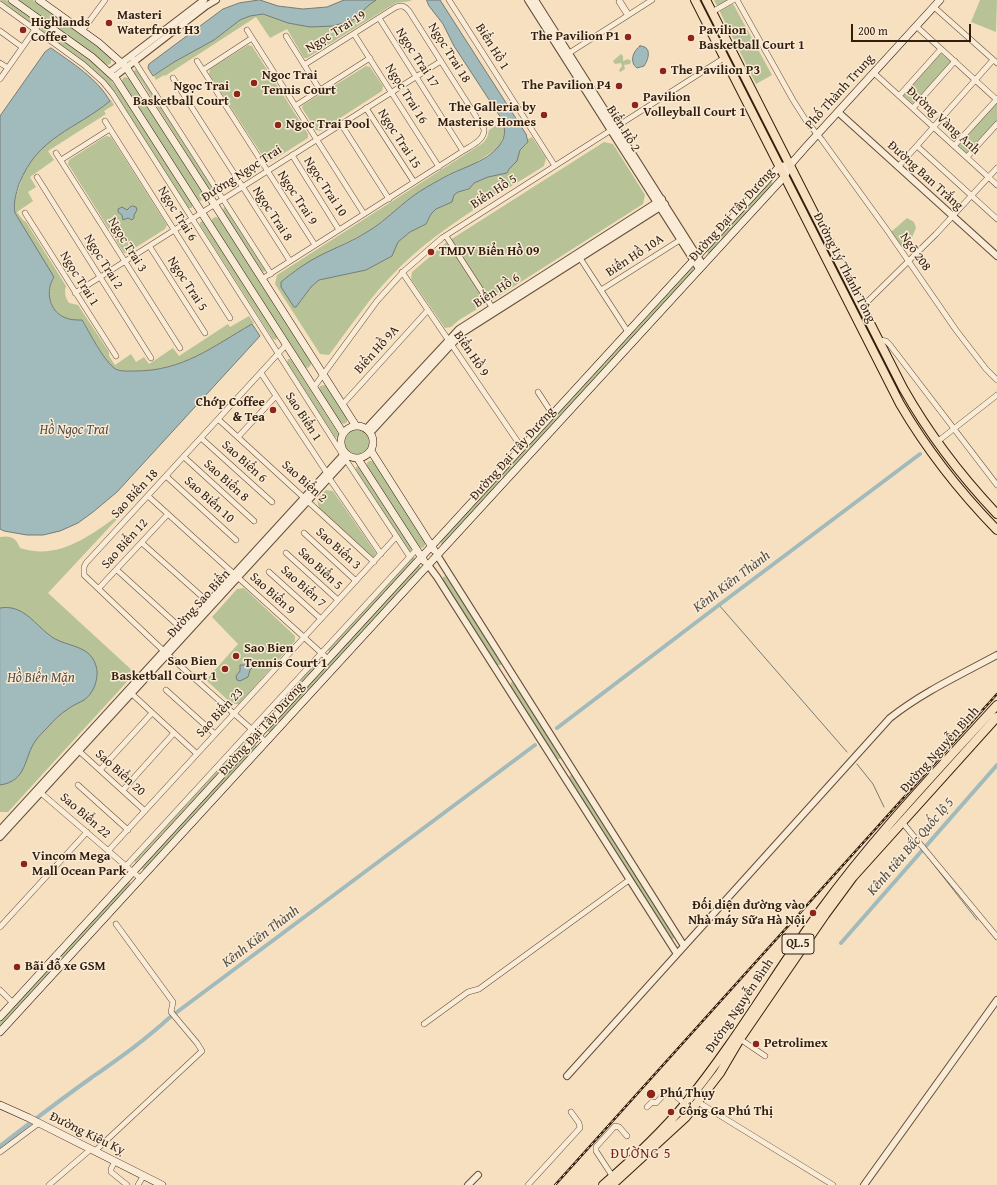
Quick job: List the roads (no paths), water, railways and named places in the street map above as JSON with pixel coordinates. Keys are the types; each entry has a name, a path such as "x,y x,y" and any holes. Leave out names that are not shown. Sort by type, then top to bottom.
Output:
{"main road":[{"path":"12,0 92,57 112,75 343,434"},
{"path":"39,0 99,43 124,65 356,426"},
{"name":"Đường Lý Thánh Tông","path":"695,0 887,380 905,412 927,446 960,490 997,530"},
{"name":"Đường Lý Thánh Tông","path":"706,0 913,405 968,482 997,514"},
{"name":"Phố Thành Trung","path":"790,165 940,0"},
{"name":"Đường Đại Tây Dương","path":"0,1017 779,167 790,165"},
{"name":"Đường Đại Tây Dương","path":"0,1032 784,177 790,165"},
{"path":"887,380 896,374"},
{"path":"356,426 368,431 373,440 371,451 366,456 358,459 346,456 341,442 343,434 347,429 356,426"},
{"path":"371,451 437,555"},
{"path":"358,459 416,550 428,565"},
{"name":"Đường Nguyễn Bình","path":"612,1183 664,1128 713,1068 820,912 849,873 896,816 997,705"},
{"name":"Đường Nguyễn Bình","path":"603,1185 612,1183 686,1117 720,1073 740,1038 853,877 997,717"},
{"path":"896,816 902,822"},
{"name":"Đường Kiêu Kỵ","path":"0,1106 29,1118 162,1185"}],"street":[{"path":"82,31 105,0"},
{"path":"112,75 204,0"},
{"path":"133,58 216,0"},
{"name":"Biển Hồ 1","path":"449,0 555,166"},
{"name":"Biển Hồ 2","path":"528,0 566,55 701,267"},
{"name":"Biển Hồ 2","path":"535,0 566,55"},
{"path":"566,55 652,0"},
{"path":"712,12 733,0"},
{"name":"Ngõ 208","path":"737,0 807,122 908,261 960,336 986,369 997,380"},
{"path":"0,4 84,65 103,82 112,93 278,354 346,456 410,557"},
{"name":"Ngọc Trai 19","path":"304,65 396,7 401,6"},
{"name":"Ngọc Trai 18","path":"401,6 409,11 484,129 483,137 463,151"},
{"path":"898,167 976,80 995,62 934,6"},
{"name":"Ngọc Trai 17","path":"379,18 463,151"},
{"path":"0,79 41,21"},
{"path":"916,26 997,99 954,146"},
{"path":"247,30 364,214"},
{"path":"0,31 22,47"},
{"name":"Ngọc Trai 16","path":"354,34 439,167"},
{"path":"286,36 320,90"},
{"path":"203,70 252,38"},
{"path":"899,96 941,49"},
{"path":"133,58 271,274"},
{"path":"295,106 370,58"},
{"name":"Biển Hồ 5","path":"314,387 374,304 402,272 446,236 724,58"},
{"name":"Ngọc Trai 9","path":"197,61 315,245"},
{"name":"Đường Ngọc Trai","path":"75,294 292,156 316,139 441,61"},
{"path":"913,108 955,61"},
{"path":"0,63 8,68"},
{"name":"Đường Vàng Anh","path":"874,73 997,185"},
{"name":"Ngọc Trai 8","path":"173,78 290,261"},
{"name":"Ngọc Trai 15","path":"366,108 414,182"},
{"name":"Đường Ban Trắng","path":"838,112 997,256"},
{"name":"Ngọc Trai 6","path":"105,121 230,318"},
{"path":"342,124 389,198"},
{"path":"967,157 997,124"},
{"path":"61,160 110,129"},
{"path":"917,146 997,219"},
{"path":"262,279 463,151"},
{"name":"Ngọc Trai 3","path":"56,153 180,348"},
{"name":"Ngọc Trai 10","path":"292,156 340,230"},
{"path":"862,307 936,234 997,168"},
{"name":"Ngọc Trai 2","path":"37,177 151,358"},
{"name":"Biển Hồ 2","path":"661,203 680,240 696,258"},
{"name":"Biển Hồ 6","path":"450,342 580,258 661,203"},
{"name":"Biển Hồ 6","path":"368,431 450,342 459,329 661,203"},
{"name":"Ngọc Trai 1","path":"25,213 75,294 116,356"},
{"path":"446,236 492,308"},
{"name":"Biển Hồ 10A","path":"601,290 680,240"},
{"name":"Ngọc Trai 5","path":"150,246 205,333"},
{"path":"580,258 628,332"},
{"name":"Biển Hồ 9","path":"402,272 522,448"},
{"name":"Biển Hồ 9A","path":"342,405 428,310"},
{"path":"879,340 886,341 890,345 997,485"},
{"name":"Sao Biển 18","path":"266,742 166,653 84,575 84,567 286,345"},
{"name":"Sao Biển 1","path":"261,373 381,554"},
{"path":"538,392 552,415"},
{"path":"938,442 997,395"},
{"path":"238,437 276,396"},
{"name":"Sao Biển 2","path":"218,419 374,562"},
{"name":"Sao Biển 6","path":"201,438 272,502"},
{"name":"Đường Sao Biển","path":"0,830 78,749 346,456"},
{"name":"Sao Biển 8","path":"184,457 254,521"},
{"name":"Sao Biển 10","path":"166,476 236,540"},
{"name":"Sao Biển 9","path":"148,496 328,659"},
{"name":"Sao Biển 12","path":"99,588 168,514"},
{"name":"Sao Biển 3","path":"304,533 356,581"},
{"name":"Sao Biển 23","path":"108,851 396,537"},
{"path":"142,543 208,602"},
{"path":"126,866 416,550"},
{"name":"Sao Biển 5","path":"286,553 338,600"},
{"path":"437,555 684,946"},
{"path":"428,565 677,954"},
{"path":"117,570 183,630"},
{"name":"Sao Biển 7","path":"269,572 321,619"},
{"name":"Đường Sao Biển","path":"166,653 183,630 208,602 236,576"},
{"path":"567,1076 890,718 928,691 997,655"},
{"path":"500,676 509,670"},
{"path":"166,690 216,734"},
{"path":"130,692 197,754"},
{"path":"100,770 152,713"},
{"path":"123,790 174,733"},
{"name":"Sao Biển 20","path":"78,749 146,810"},
{"path":"560,771 569,765"},
{"path":"78,785 128,830"},
{"name":"Đường Sao Biển","path":"0,837 39,791"},
{"name":"Sao Biển 22","path":"39,791 141,879"},
{"path":"902,822 997,938"},
{"path":"0,927 87,832"},
{"path":"424,1024 468,992 479,989 629,880"},
{"path":"49,1185 93,1150 202,1051 173,1014 173,1002 116,924"},
{"path":"0,990 13,1003"},
{"path":"864,1185 997,1000"},
{"path":"740,1038 765,1056"},
{"path":"646,1107 652,1102 656,1103 667,1091 684,1104"},
{"path":"698,1102 833,1185"},
{"path":"528,1185 580,1128 579,1123 571,1112"},
{"path":"0,1152 38,1123"},
{"path":"612,1183 596,1151 596,1147 616,1126 619,1127 627,1136"},
{"path":"115,1161 111,1172 127,1185"},
{"path":"138,1185 144,1175"},
{"path":"468,1185 478,1175"}],"water":[{"path":"260,0 278,6 303,9 327,7 344,0 376,0 353,20 333,26 310,27 288,23 263,14 250,16 240,20 214,40 174,62 153,76 148,68 149,64 223,9 239,3"},
{"path":"427,0 440,0 526,134 528,142 520,150 517,161 507,173 488,177 474,183 469,189 458,192 454,195 452,202 436,209 431,214 426,224 410,232 398,242 392,256 366,270 319,280 311,287 296,307 294,307 281,287 281,282 300,267 373,228 423,189 448,175 487,157 494,152 503,139 504,125 501,118 454,46 443,24 429,6"},
{"path":"640,46 648,50 648,57 644,66 637,68 633,63 633,57 635,51"},
{"name":"Hồ Ngọc Trai","path":"51,48 91,78 105,93 110,101 97,111 58,135 47,144 36,155 19,184 14,206 15,213 54,277 51,283 49,295 52,306 60,315 68,319 82,320 105,358 114,368 121,371 152,370 183,362 210,349 252,324 260,336 117,492 78,523 60,531 43,535 27,535 0,529 0,116 45,52"},
{"path":"133,206 136,207 137,210 134,218 132,220 128,218 123,220 122,215 118,212 118,209 122,207 127,210"},
{"name":"Hồ Biển Mặn","path":"8,607 21,611 55,639 84,650 94,661 97,674 96,683 90,694 84,700 62,713 36,740 24,768 16,779 9,783 0,785 0,608"},
{"path":"250,661 253,663 253,667 250,670 248,677 240,681 237,680 236,676 240,671 240,665 246,665"}],"waterway":[{"name":"Kênh Kiên Thành","path":"557,728 920,454"},
{"path":"719,605 847,752"},
{"name":"Kênh Kiên Thành","path":"0,1146 131,1050 169,1018 535,745"},
{"path":"857,764 873,784 884,807"},
{"name":"Kênh tiêu Bắc Quốc lộ 5","path":"841,943 997,765"},
{"path":"927,856 977,920"}],"railway":[{"path":"555,1185 997,694"}],"place":[{"name":"Masteri Waterfront H3","path":"109,23"},
{"name":"Highlands Coffee","path":"23,30"},
{"name":"The Pavilion P1","path":"628,37"},
{"name":"Pavilion Basketball Court 1","path":"691,38"},
{"name":"The Pavilion P3","path":"663,71"},
{"name":"Ngoc Trai Tennis Court","path":"254,83"},
{"name":"The Pavilion P4","path":"619,86"},
{"name":"Ngọc Trai Basketball Court","path":"237,94"},
{"name":"Pavilion Volleyball Court 1","path":"635,105"},
{"name":"The Galleria by Masterise Homes","path":"544,115"},
{"name":"Ngoc Trai Pool","path":"278,125"},
{"name":"TMDV Biển Hồ 09","path":"431,252"},
{"name":"Chớp Coffee & Tea","path":"273,410"},
{"name":"Sao Bien Tennis Court 1","path":"236,656"},
{"name":"Sao Bien Basketball Court 1","path":"225,669"},
{"name":"Vincom Mega Mall Ocean Park","path":"24,864"},
{"name":"Đối diện đường vào Nhà máy Sữa Hà Nội","path":"813,913"},
{"name":"Bãi đỗ xe GSM","path":"17,967"},
{"name":"Petrolimex","path":"756,1044"},
{"name":"Phú Thụy","path":"651,1094"},
{"name":"Cổng Ga Phú Thị","path":"671,1112"}],"district":[{"name":"ĐƯỜNG 5","path":"641,1154"}]}
